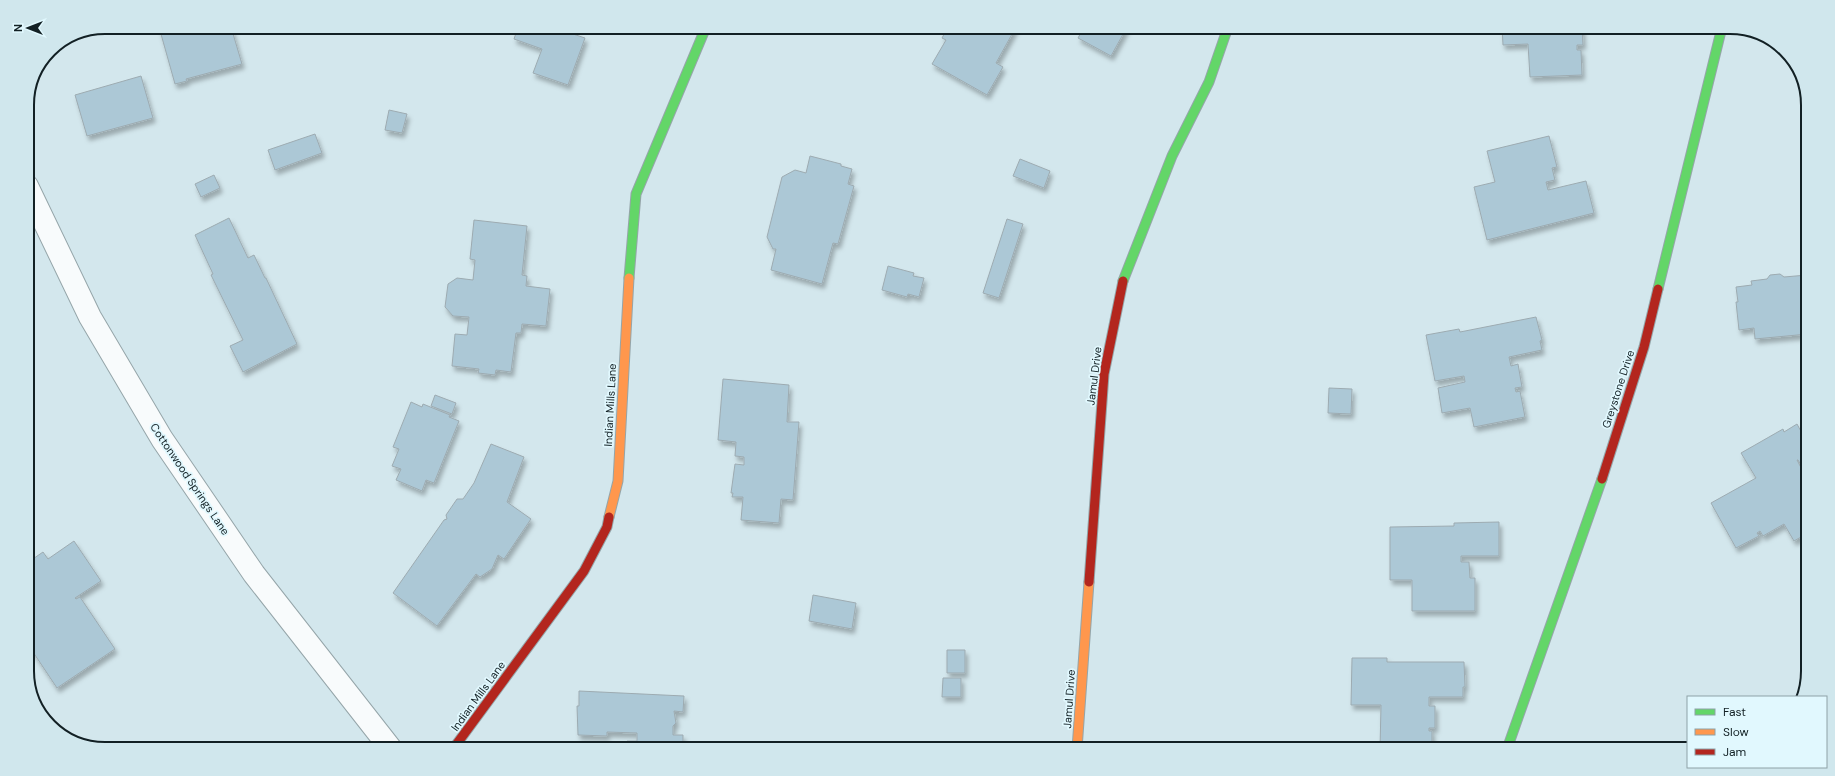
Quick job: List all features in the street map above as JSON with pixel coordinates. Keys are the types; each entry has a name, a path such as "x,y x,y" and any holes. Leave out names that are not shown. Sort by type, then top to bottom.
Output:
{"street":[{"name":"Indian Mills Lane","path":"459,742 584,571 607,527 618,481 628,290 636,194 703,34"},
{"name":"Jamul Drive","path":"1078,742 1104,374 1121,288 1172,156 1210,82 1226,34"},
{"name":"Greystone Drive","path":"1509,742 1589,518 1644,347 1720,34"},
{"name":"Cottonwood Springs Lane","path":"34,201 90,317 162,439 254,574 386,742"}],"building":[{"path":"161,34 233,34 242,64 186,79 187,81 175,84"},
{"path":"516,34 573,34 585,38 568,85 533,73 542,49 514,39"},
{"path":"944,34 1012,34 996,63 1003,67 987,95 932,64 946,40 942,38"},
{"path":"1080,34 1123,34 1111,56 1078,38"},
{"path":"1502,34 1582,34 1583,45 1577,45 1577,50 1581,50 1582,75 1530,77 1528,44 1503,45"},
{"path":"141,76 153,118 87,136 75,95"},
{"path":"389,110 407,114 402,133 385,130"},
{"path":"315,134 322,153 275,170 268,150"},
{"path":"1549,136 1557,167 1552,168 1555,180 1546,182 1548,190 1586,181 1594,213 1487,240 1474,187 1495,182 1487,151"},
{"path":"810,156 841,164 841,166 852,169 848,184 854,186 838,244 833,243 822,284 771,270 776,249 773,249 767,237 782,177 795,170 806,173"},
{"path":"1020,159 1050,171 1044,188 1013,176"},
{"path":"214,175 220,188 201,197 195,184"},
{"path":"229,218 248,258 254,255 297,344 243,372 230,346 243,340 211,275 213,274 195,235"},
{"path":"1007,219 1023,224 999,298 983,293"},
{"path":"474,220 527,226 522,275 527,276 526,286 550,289 546,326 522,324 521,333 516,333 511,372 496,370 495,375 478,373 479,369 452,366 455,334 467,335 469,317 453,316 445,307 448,284 457,278 473,280 475,260 470,259"},
{"path":"888,266 914,273 913,276 924,278 919,297 908,294 907,297 882,290"},
{"path":"1780,274 1784,277 1801,276 1801,335 1755,339 1754,328 1739,330 1736,287 1752,285 1751,281 1767,279 1770,275"},
{"path":"1536,317 1542,340 1540,341 1542,350 1509,357 1511,366 1518,364 1522,387 1515,388 1516,392 1520,391 1525,417 1474,427 1470,408 1442,413 1438,388 1465,382 1464,376 1435,381 1426,335 1459,329 1460,332"},
{"path":"723,379 789,385 787,422 799,422 793,500 781,499 779,523 741,520 743,497 732,497 733,493 731,493 735,464 744,465 744,457 735,456 736,442 718,440"},
{"path":"1329,388 1352,389 1351,414 1328,413"},
{"path":"435,395 456,403 452,414 431,406"},
{"path":"411,402 422,407 423,404 450,415 449,417 459,421 434,483 426,480 422,491 396,480 401,469 392,466 399,449 393,447"},
{"path":"1797,424 1801,431 1801,465 1797,460 1801,468 1801,537 1794,541 1784,524 1763,536 1760,531 1757,533 1759,536 1736,548 1711,503 1756,478 1741,453 1783,429 1784,432"},
{"path":"491,444 524,457 507,502 531,519 504,559 498,555 492,569 480,577 476,574 437,626 393,593 444,520 447,519 446,515 457,499 463,499 474,483"},
{"path":"1499,522 1499,556 1461,556 1461,562 1469,562 1470,578 1475,578 1475,611 1412,611 1412,580 1390,580 1390,527 1454,526 1454,523"},
{"path":"74,541 101,581 75,598 80,597 115,649 57,688 34,654 34,558 43,552 48,559"},
{"path":"813,595 856,603 852,629 809,621"},
{"path":"947,650 965,650 965,673 947,673"},
{"path":"1352,658 1387,658 1387,662 1464,662 1465,687 1463,687 1463,697 1429,697 1429,706 1435,706 1435,728 1429,728 1429,731 1432,731 1432,742 1380,742 1381,705 1351,705"},
{"path":"943,678 961,678 961,697 942,697"},
{"path":"579,691 684,696 683,712 674,711 676,723 673,726 673,735 683,735 683,742 627,742 637,741 637,733 607,732 607,736 578,735 577,706 579,706"}],"traffic: fast":[{"path":"629,278 636,194 703,34"},
{"path":"1123,281 1172,156 1209,82 1226,34"},
{"path":"1658,289 1720,34"},
{"path":"1509,742 1602,479"}],"traffic: slow":[{"path":"609,517 618,481 629,278"},
{"path":"1078,742 1089,582"}],"traffic: jam":[{"path":"1089,582 1104,374 1123,281"},
{"path":"1602,479 1644,347 1658,289"},
{"path":"458,742 584,571 607,527 609,517"}]}
